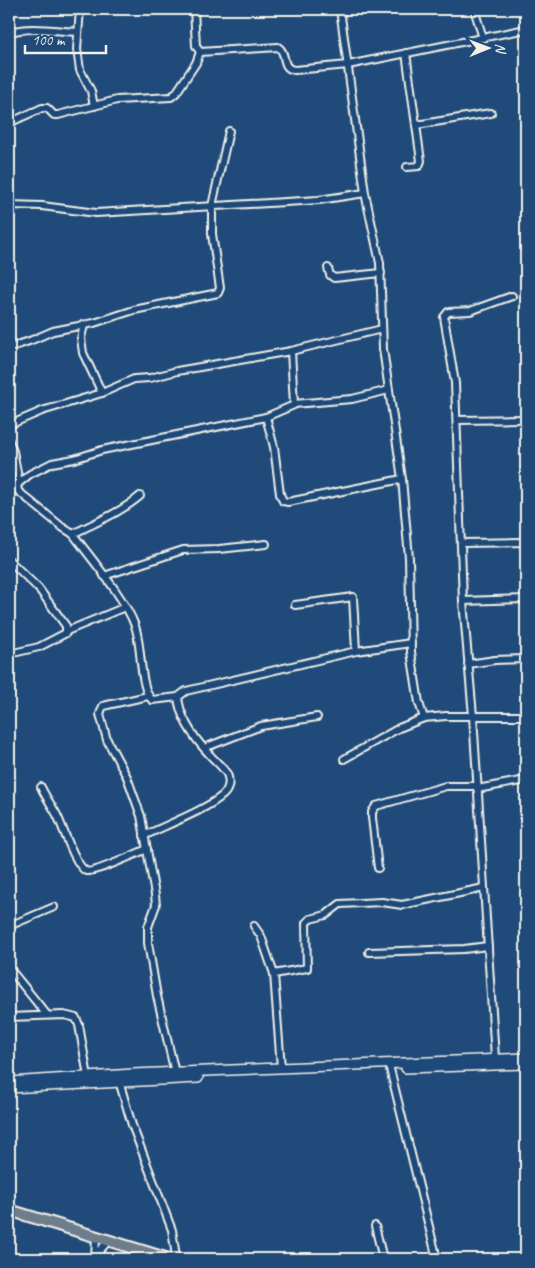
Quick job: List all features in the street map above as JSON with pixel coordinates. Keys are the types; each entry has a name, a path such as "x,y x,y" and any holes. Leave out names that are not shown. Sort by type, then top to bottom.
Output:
{"highway":[{"path":"9,1210 169,1259"}],"main road":[{"path":"9,1088 385,1067 495,1058 526,1058"},
{"path":"9,1082 281,1068 526,1063"}],"street":[{"path":"80,9 77,32 80,70 91,91 94,106"},
{"path":"194,9 196,46 200,52"},
{"path":"340,9 365,193 376,240 380,273 382,329 402,479 409,558 411,642 419,703 424,718"},
{"path":"474,9 483,38"},
{"path":"9,33 25,29 77,32"},
{"path":"200,52 278,47 282,49 285,63 290,70 348,64 526,29"},
{"path":"9,122 42,108 47,108 54,115 58,115 117,100 172,97 196,63 200,52"},
{"path":"406,53 421,163 419,166 407,167"},
{"path":"416,125 492,113"},
{"path":"9,348 53,331 84,325 134,310 218,293 220,288 212,234 212,206 229,131"},
{"path":"9,206 42,206 96,212 319,200 365,193"},
{"path":"328,268 331,276 334,278 380,273"},
{"path":"495,1058 464,601 455,383 444,322 445,314 448,312 470,311 512,296"},
{"path":"84,325 81,338 83,353 102,393"},
{"path":"9,425 52,408 102,393 134,379 150,378 178,371 291,351 382,329"},
{"path":"291,351 294,404"},
{"path":"9,491 37,470 52,463 74,459 102,450 266,417 289,408 294,404 352,398 389,390"},
{"path":"266,417 274,447 280,494 283,501 288,502 402,479"},
{"path":"457,420 526,419"},
{"path":"9,441 13,451 18,491 73,534 131,617 137,632 142,671 148,696 152,700 178,697 186,692 356,651 411,642"},
{"path":"73,534 129,506 140,496"},
{"path":"462,543 526,542"},
{"path":"106,579 122,570 189,549 226,549 266,544"},
{"path":"9,560 39,590 66,626 67,631"},
{"path":"295,605 353,597 356,651"},
{"path":"464,601 526,599"},
{"path":"9,654 39,647 67,631 125,607"},
{"path":"468,664 495,660 526,659"},
{"path":"148,696 103,706 100,711 107,740 127,777 136,799 147,849 156,905 148,924 148,943 157,996 175,1073"},
{"path":"144,836 211,803 227,790 229,780 226,773 204,748 182,717 178,697"},
{"path":"344,759 399,728 424,718 446,716 526,716"},
{"path":"204,748 261,726 317,717"},
{"path":"378,868 372,818 372,812 376,806 446,786 477,787 526,780"},
{"path":"41,787 66,833 74,856 84,870 89,872 99,869 147,849"},
{"path":"274,974 306,968 306,923 310,919 326,915 340,904 382,902 402,904 484,888"},
{"path":"9,926 54,907"},
{"path":"254,926 261,936 274,974 281,1068"},
{"path":"369,952 464,949 488,946"},
{"path":"9,968 47,1015"},
{"path":"9,1016 64,1015 76,1018 79,1025 88,1077"},
{"path":"526,1058 526,1063"},
{"path":"385,1067 437,1259"},
{"path":"119,1081 132,1125 172,1230 175,1243 175,1259"},
{"path":"375,1226 383,1259"},
{"path":"95,1257 96,1236"},
{"path":"95,1257 109,1240"}]}
